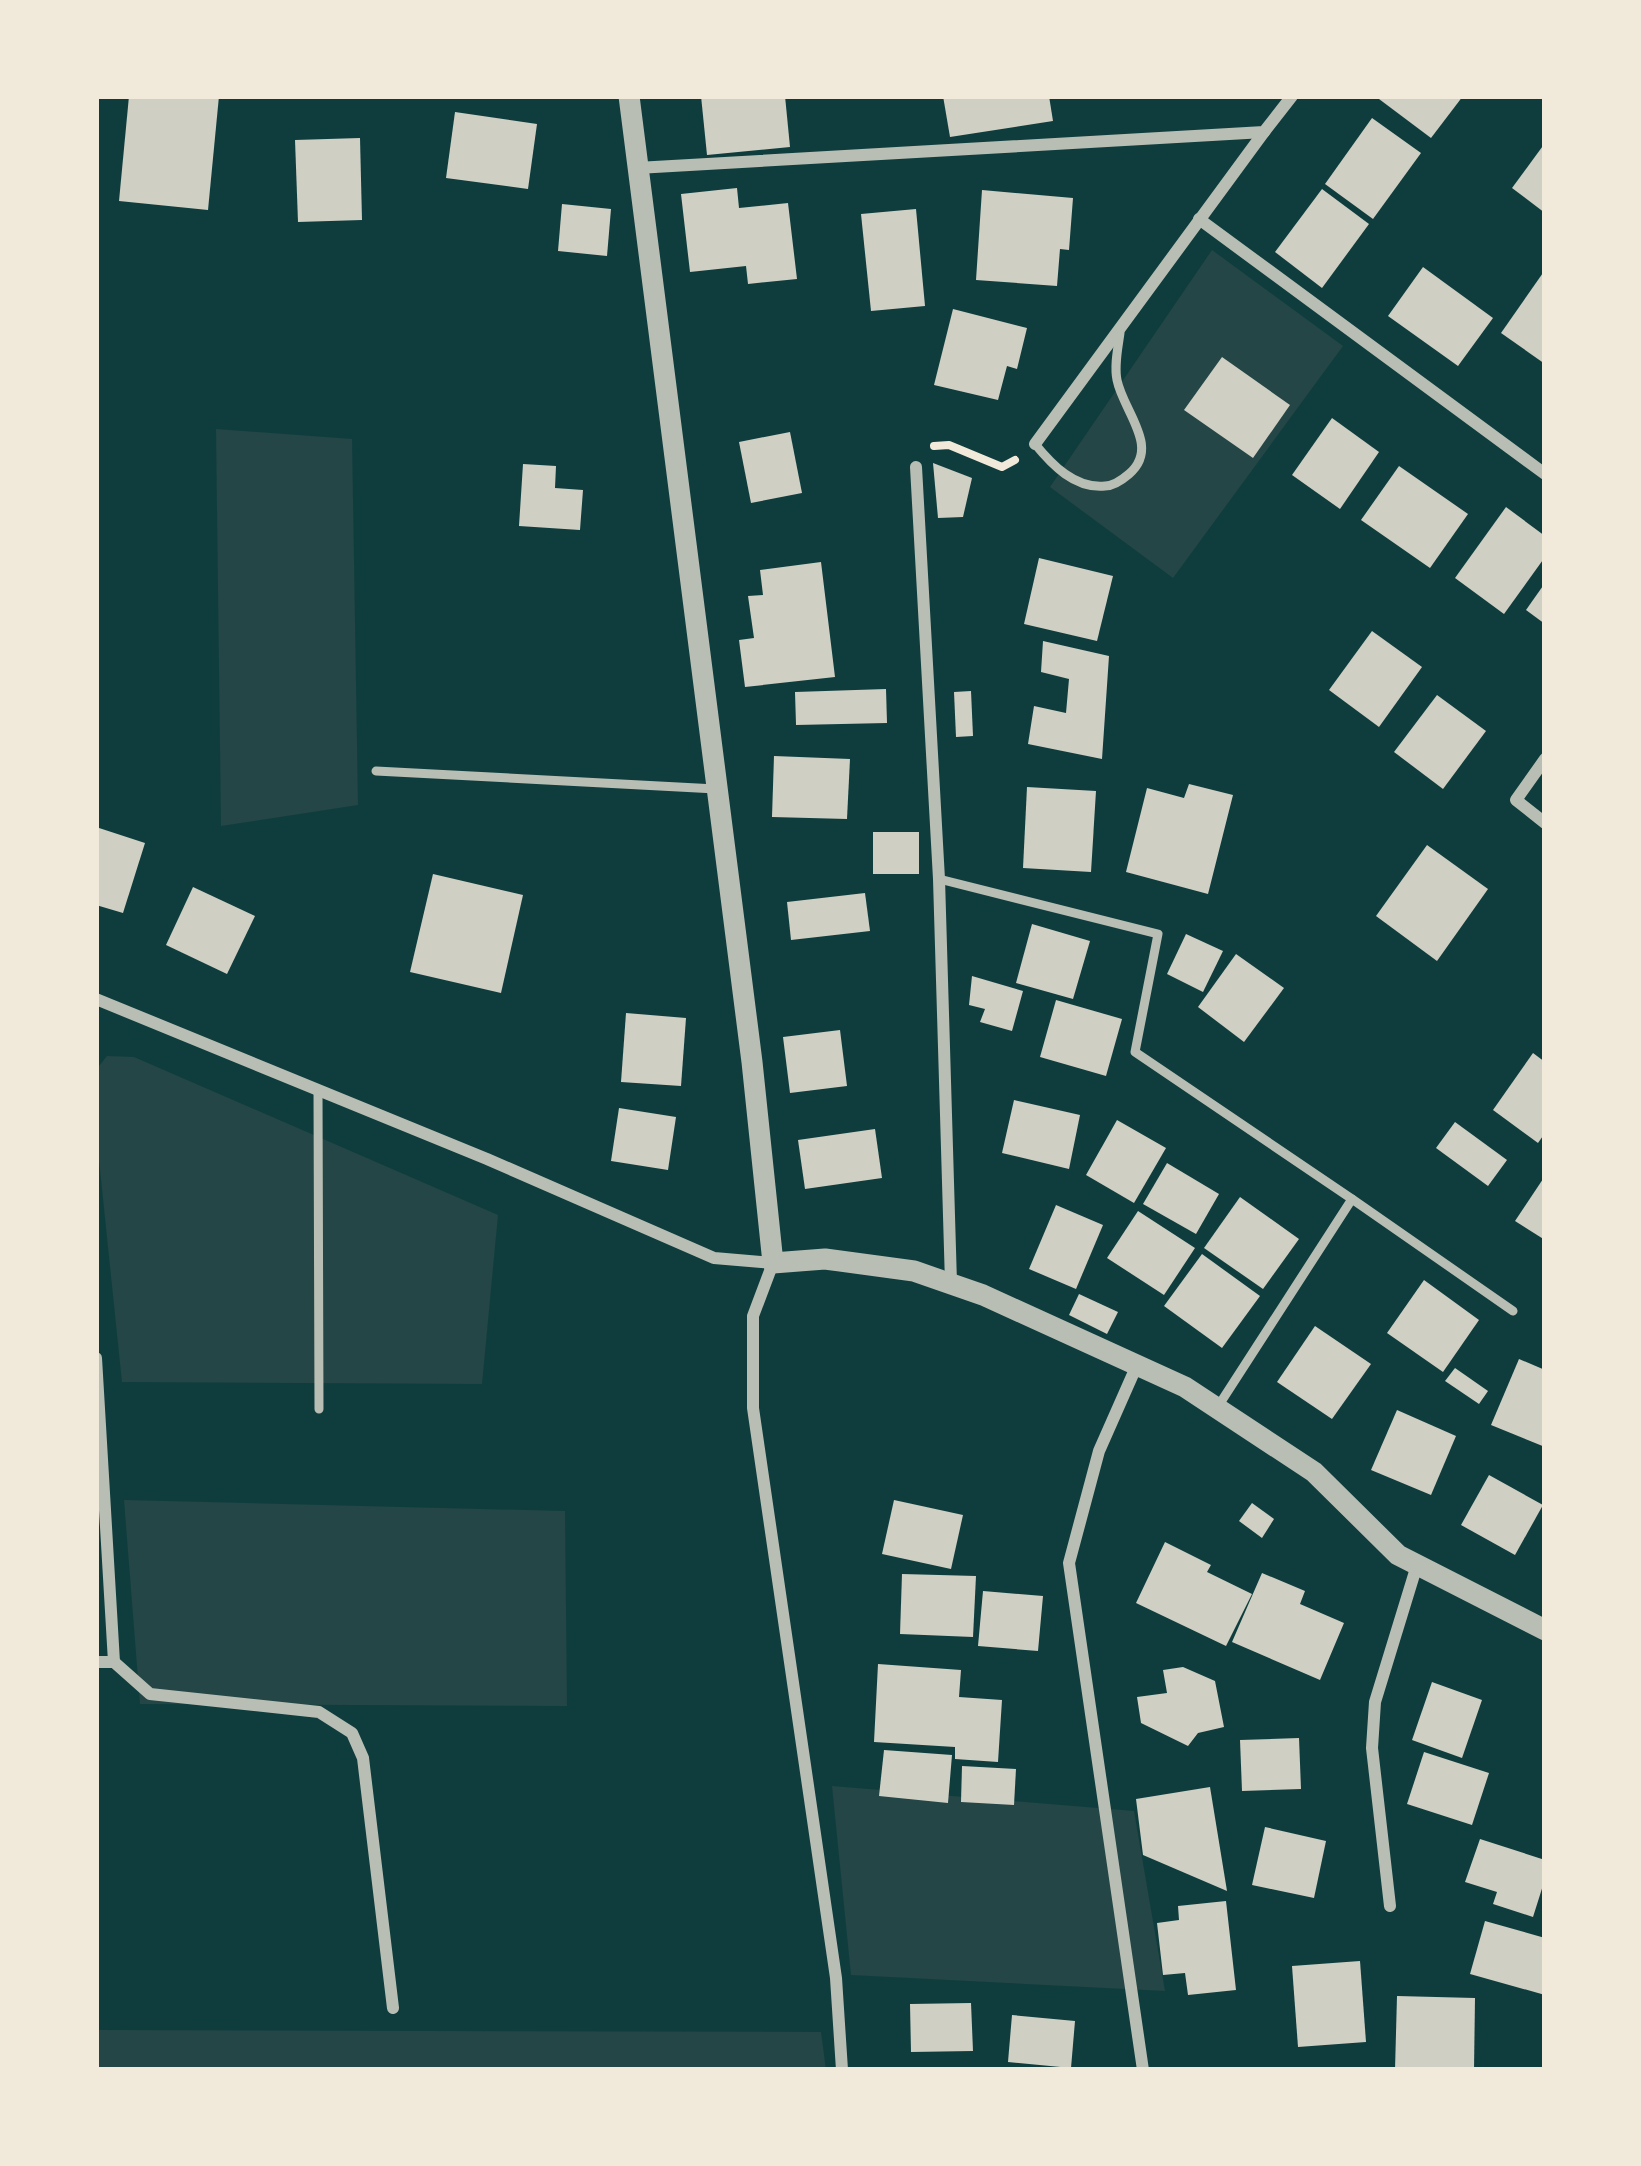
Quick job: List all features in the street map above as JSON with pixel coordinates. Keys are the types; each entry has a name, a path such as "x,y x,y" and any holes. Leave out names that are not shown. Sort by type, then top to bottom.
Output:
{"street":[{"path":"629,96 773,1263 753,1316 754,1408 836,1978 842,2070"},
{"path":"1035,444 1292,96"},
{"path":"637,168 1264,132"},
{"path":"1199,219 1545,474"},
{"path":"916,467 939,879 951,1283"},
{"path":"1545,759 1516,800 1545,824"},
{"path":"96,999 714,1258 773,1263 825,1259 914,1271 951,1283 1186,1387 1314,1472 1398,1555 1545,1630"},
{"path":"96,1358 114,1662"},
{"path":"1137,1365 1099,1451 1069,1563 1142,2070"},
{"path":"1390,1906 1372,1748 1375,1702 1417,1565"},
{"path":"96,1662 114,1662 150,1694 320,1712 352,1733 363,1758 393,2008"}],"lane":[{"path":"1035,444 1053,466 1086,485 1110,487 1142,459 1142,438 1117,382 1120,328"},
{"path":"376,771 716,789"},
{"path":"939,879 1158,934 1135,1052 1513,1311"},
{"path":"318,1089 319,1409"},
{"path":"1217,1408 1352,1199"}],"path":[{"path":"916,467 931,446 949,445 1002,467 1035,444"}],"shaded area":[{"path":"1212,250 1343,346 1173,578 1050,487"},
{"path":"216,429 352,439 358,805 221,826"},
{"path":"107,1056 134,1057 498,1215 482,1384 122,1382 96,1131 96,1070"},
{"path":"124,1500 565,1511 567,1706 140,1704"},
{"path":"832,1786 1134,1811 1165,1991 851,1975"},
{"path":"96,2030 821,2032 826,2070 96,2070"}],"building":[{"path":"129,96 219,96 208,210 119,201"},
{"path":"701,96 785,96 790,147 707,155"},
{"path":"943,96 1049,96 1053,121 950,137"},
{"path":"1375,96 1463,96 1431,138"},
{"path":"455,112 537,124 528,189 446,178"},
{"path":"1372,118 1421,153 1373,219 1325,184"},
{"path":"360,138 362,220 298,222 295,140"},
{"path":"1545,143 1545,213 1512,188"},
{"path":"737,188 739,208 788,203 797,279 748,284 746,266 690,272 681,194"},
{"path":"1322,189 1369,224 1322,288 1275,252"},
{"path":"982,190 1073,198 1069,250 1060,249 1057,286 976,280"},
{"path":"562,204 611,209 607,256 558,251"},
{"path":"916,209 925,306 871,311 861,214"},
{"path":"1423,267 1493,318 1458,366 1388,316"},
{"path":"1545,270 1545,364 1501,333"},
{"path":"953,309 1027,328 1017,369 1007,366 998,400 934,385"},
{"path":"1222,357 1290,405 1253,458 1184,410"},
{"path":"1332,418 1379,452 1340,509 1292,475"},
{"path":"790,432 802,493 751,503 739,442"},
{"path":"933,463 972,478 963,517 938,518"},
{"path":"523,464 556,466 555,488 583,490 580,530 519,526"},
{"path":"1399,466 1468,514 1430,568 1361,520"},
{"path":"1506,507 1545,536 1545,557 1504,614 1455,578"},
{"path":"1039,558 1113,576 1097,641 1024,624"},
{"path":"821,562 835,677 745,687 739,640 754,638 748,596 763,595 760,570"},
{"path":"1545,583 1545,624 1526,610"},
{"path":"1372,631 1422,667 1379,727 1329,690"},
{"path":"1043,641 1109,656 1102,759 1028,744 1034,706 1066,713 1069,679 1041,672"},
{"path":"886,689 887,723 796,725 795,692"},
{"path":"971,691 973,736 956,737 954,692"},
{"path":"1437,695 1486,731 1443,789 1394,752"},
{"path":"774,756 850,759 847,819 772,817"},
{"path":"1189,784 1233,795 1208,894 1126,872 1147,788 1184,798"},
{"path":"1027,787 1096,791 1091,872 1023,868"},
{"path":"96,827 145,843 123,913 96,905"},
{"path":"873,832 919,832 919,874 873,874"},
{"path":"1427,845 1488,889 1437,961 1376,916"},
{"path":"433,874 523,895 501,993 410,972"},
{"path":"193,887 255,916 227,974 166,945"},
{"path":"865,893 870,931 791,940 787,902"},
{"path":"1032,924 1090,941 1073,999 1016,983"},
{"path":"1186,934 1223,951 1203,992 1167,974"},
{"path":"1236,954 1284,988 1244,1042 1198,1007"},
{"path":"972,976 1023,991 1012,1031 980,1022 985,1009 969,1005"},
{"path":"1056,1000 1122,1019 1106,1076 1040,1057"},
{"path":"626,1013 686,1018 681,1086 621,1082"},
{"path":"840,1030 847,1086 790,1093 783,1037"},
{"path":"1533,1053 1545,1062 1545,1133 1538,1143 1493,1110"},
{"path":"1014,1100 1080,1115 1069,1169 1002,1153"},
{"path":"619,1108 676,1117 668,1170 611,1161"},
{"path":"1117,1120 1166,1148 1134,1203 1086,1175"},
{"path":"1455,1122 1507,1160 1488,1186 1436,1148"},
{"path":"875,1129 882,1178 805,1189 798,1140"},
{"path":"1167,1163 1219,1194 1196,1234 1143,1204"},
{"path":"1545,1176 1545,1240 1515,1221"},
{"path":"1240,1197 1299,1239 1263,1289 1204,1248"},
{"path":"1056,1205 1103,1225 1076,1289 1029,1269"},
{"path":"1138,1211 1195,1248 1164,1295 1107,1258"},
{"path":"1202,1254 1260,1296 1222,1348 1164,1306"},
{"path":"1424,1280 1479,1320 1443,1372 1387,1333"},
{"path":"1079,1294 1118,1312 1107,1334 1069,1315"},
{"path":"1315,1326 1371,1364 1332,1419 1277,1382"},
{"path":"1519,1359 1545,1370 1545,1447 1491,1425"},
{"path":"1455,1368 1488,1391 1479,1404 1445,1381"},
{"path":"1397,1410 1456,1436 1431,1495 1371,1470"},
{"path":"1489,1475 1543,1505 1515,1555 1461,1525"},
{"path":"894,1500 963,1515 951,1569 882,1554"},
{"path":"1252,1503 1274,1519 1262,1538 1239,1521"},
{"path":"1165,1542 1211,1565 1207,1572 1252,1594 1226,1646 1136,1603"},
{"path":"1262,1573 1305,1591 1300,1604 1344,1623 1320,1680 1232,1642"},
{"path":"902,1574 976,1576 973,1637 900,1634"},
{"path":"983,1591 1043,1596 1038,1651 978,1646"},
{"path":"878,1664 961,1670 959,1697 1002,1700 998,1762 955,1759 955,1747 874,1742"},
{"path":"1183,1667 1215,1681 1224,1727 1198,1733 1188,1746 1141,1723 1137,1697 1167,1693 1163,1670"},
{"path":"1432,1682 1482,1700 1462,1758 1412,1740"},
{"path":"1299,1738 1301,1789 1242,1791 1240,1740"},
{"path":"884,1750 952,1755 948,1803 879,1796"},
{"path":"1424,1752 1489,1773 1472,1825 1407,1804"},
{"path":"962,1766 1016,1769 1014,1805 961,1802"},
{"path":"1210,1787 1227,1891 1143,1855 1136,1799"},
{"path":"1265,1827 1326,1841 1314,1898 1252,1885"},
{"path":"1480,1839 1545,1860 1545,1879 1533,1917 1493,1904 1497,1892 1465,1882"},
{"path":"1226,1901 1236,1990 1188,1995 1185,1973 1163,1975 1157,1923 1179,1920 1178,1906"},
{"path":"1485,1921 1545,1938 1545,1995 1470,1974"},
{"path":"1360,1961 1366,2042 1298,2047 1292,1966"},
{"path":"1397,1996 1475,1998 1474,2070 1395,2070"},
{"path":"971,2003 973,2051 911,2052 910,2004"},
{"path":"1012,2015 1075,2021 1071,2068 1008,2062"}]}
